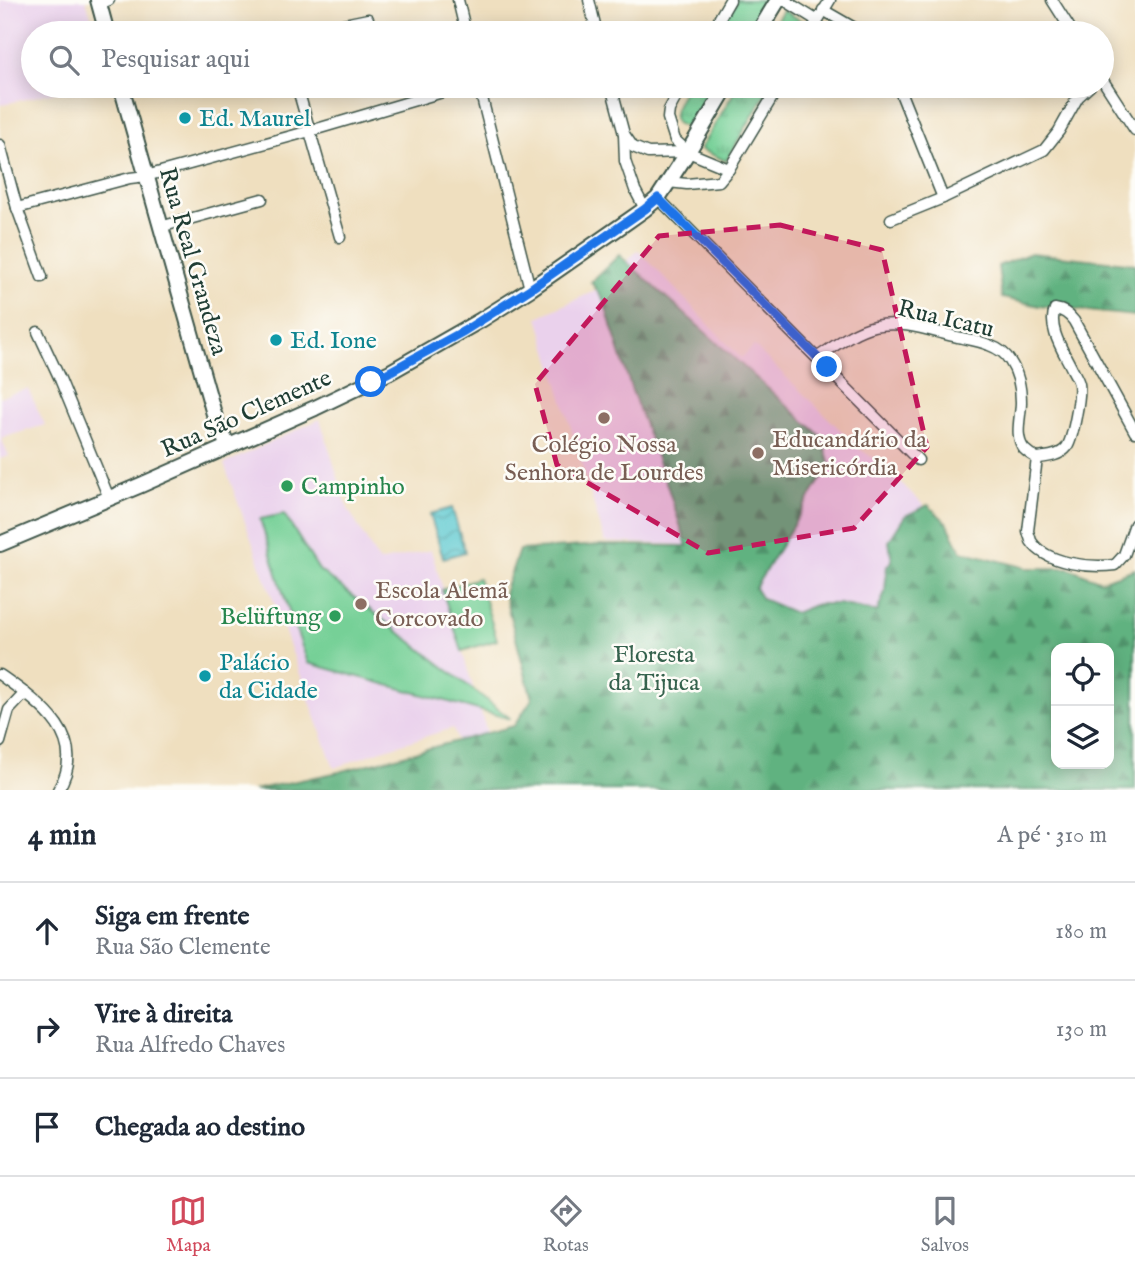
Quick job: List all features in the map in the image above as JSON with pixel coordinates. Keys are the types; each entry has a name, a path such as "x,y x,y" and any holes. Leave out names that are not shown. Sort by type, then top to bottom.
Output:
{"main road":[{"path":"765,21 778,0"},
{"path":"102,1 105,21"},
{"name":"Rua Real Grandeza","path":"124,98 216,421 228,446"},
{"name":"Rua São Clemente","path":"0,544 380,377 457,335 530,289 658,198 720,98"}],"street":[{"path":"458,0 463,21"},
{"path":"589,0 594,21"},
{"path":"718,21 730,0"},
{"path":"783,0 818,21 827,3 849,21"},
{"path":"1052,0 1065,21"},
{"path":"300,98 340,237"},
{"path":"17,208 146,176 422,98"},
{"path":"482,98 530,289"},
{"path":"614,98 624,134 625,162 645,209"},
{"path":"676,98 668,118 675,140 688,152 729,169"},
{"path":"668,182 687,184 719,181 772,98"},
{"path":"903,98 943,198"},
{"path":"891,219 943,198 1044,150 1059,131 1077,98"},
{"path":"1114,98 1135,130"},
{"path":"624,134 633,147 648,153 688,152"},
{"path":"0,145 17,208 43,277"},
{"path":"658,198 918,460"},
{"path":"160,227 262,199"},
{"path":"1135,432 1074,321 1069,315 1055,309 1051,317 1055,334 1079,383 1076,421 1067,447 1057,455 1037,458 1028,531 1031,541 1045,554 1058,559 1086,566 1115,565 1124,555 1135,524"},
{"name":"Rua Icatu","path":"818,357 858,331 886,325 917,328 991,346 1010,361 1019,379 1021,443 1025,451 1037,458"},
{"path":"38,332 109,498"},
{"path":"0,674 55,720 64,736 69,750 68,765 58,790"},
{"path":"0,742 2,724 9,710 25,693"}],"highlighted area":[{"path":"780,225 882,250 927,447 854,528 708,553 557,465 535,384 659,236"}],"shaded area":[{"path":"0,0 86,0 92,21 21,21 21,98 30,98 0,105"},
{"name":"Educandário da Misericórdia","path":"638,250 741,358 754,346 861,450 879,462 932,513 923,522 1003,585 716,655 686,545 605,542 538,317 601,288"},
{"path":"28,389 45,425 1,438 9,456 0,459 0,397"},
{"name":"Escola Alemã Corcovado","path":"320,419 347,507 379,562 431,550 489,739 461,749 453,728 334,768 224,464"}],"green space":[{"path":"737,0 769,0 756,21 724,21"},
{"path":"783,10 802,21 776,21"},
{"path":"680,98 711,98 692,127 676,123 676,106"},
{"path":"731,98 763,98 726,161 700,149"},
{"path":"1031,253 1135,264 1135,316 1040,306 1002,298 998,266"},
{"name":"Floresta da Tijuca","path":"619,255 821,436 830,464 755,588 762,599 795,613 817,604 839,604 877,612 885,592 887,566 892,561 889,541 905,516 928,505 947,523 961,551 1027,568 1069,568 1101,581 1135,569 1135,790 254,790 339,772 514,726 532,699 504,593 519,550 601,545 687,546 631,388 603,299 591,282"},
{"name":"Belüftung","path":"284,514 319,570 511,719 308,663 260,519"},
{"path":"478,578 497,640 462,651 442,590"}],"water":[{"path":"452,508 465,552 443,558 430,514"}],"place":[{"name":"Ed. Maurel","path":"185,118"},
{"name":"Ed. Ione","path":"276,340"},
{"name":"Colégio Nossa Senhora de Lourdes","path":"604,418"},
{"name":"Educandário da Misericórdia","path":"758,453"},
{"name":"Campinho","path":"287,486"},
{"name":"Escola Alemã Corcovado","path":"361,604"},
{"name":"Belüftung","path":"335,616"},
{"name":"Palácio da Cidade","path":"205,676"}],"route":[{"path":"371,382 457,335 530,289 658,198 827,367"}]}
